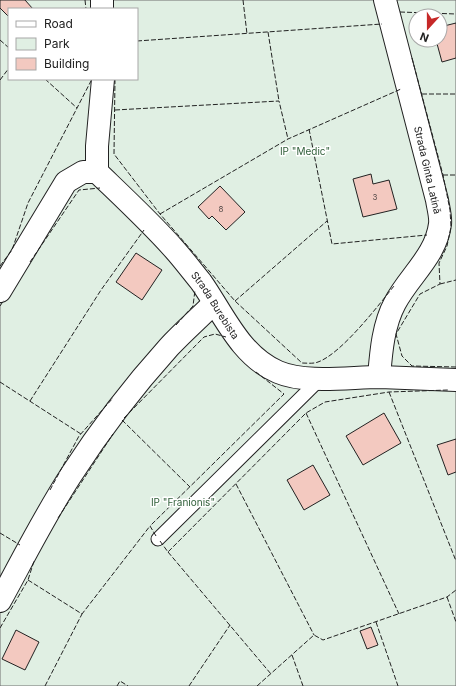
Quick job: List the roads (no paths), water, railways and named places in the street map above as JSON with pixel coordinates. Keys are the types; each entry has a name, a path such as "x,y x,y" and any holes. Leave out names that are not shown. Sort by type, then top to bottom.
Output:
{"street":[{"name":"Strada Ginta Latină","path":"379,377 381,352 394,303 434,248 440,223 437,200 385,0"},
{"path":"0,291 66,182 83,172 97,172 97,146 103,80"},
{"name":"Strada Burebista","path":"97,172 174,249 201,282 238,338 251,354 264,364 279,372 294,377 343,379 379,377 456,380"},
{"path":"0,601 39,528 71,475 101,432 124,400 169,347 214,303"}],"lane":[{"path":"158,539 321,378"}],"park label":[{"name":"IP \"Medic\"","path":"305,151"},
{"name":"IP \"Franionis\"","path":"183,502"}]}
